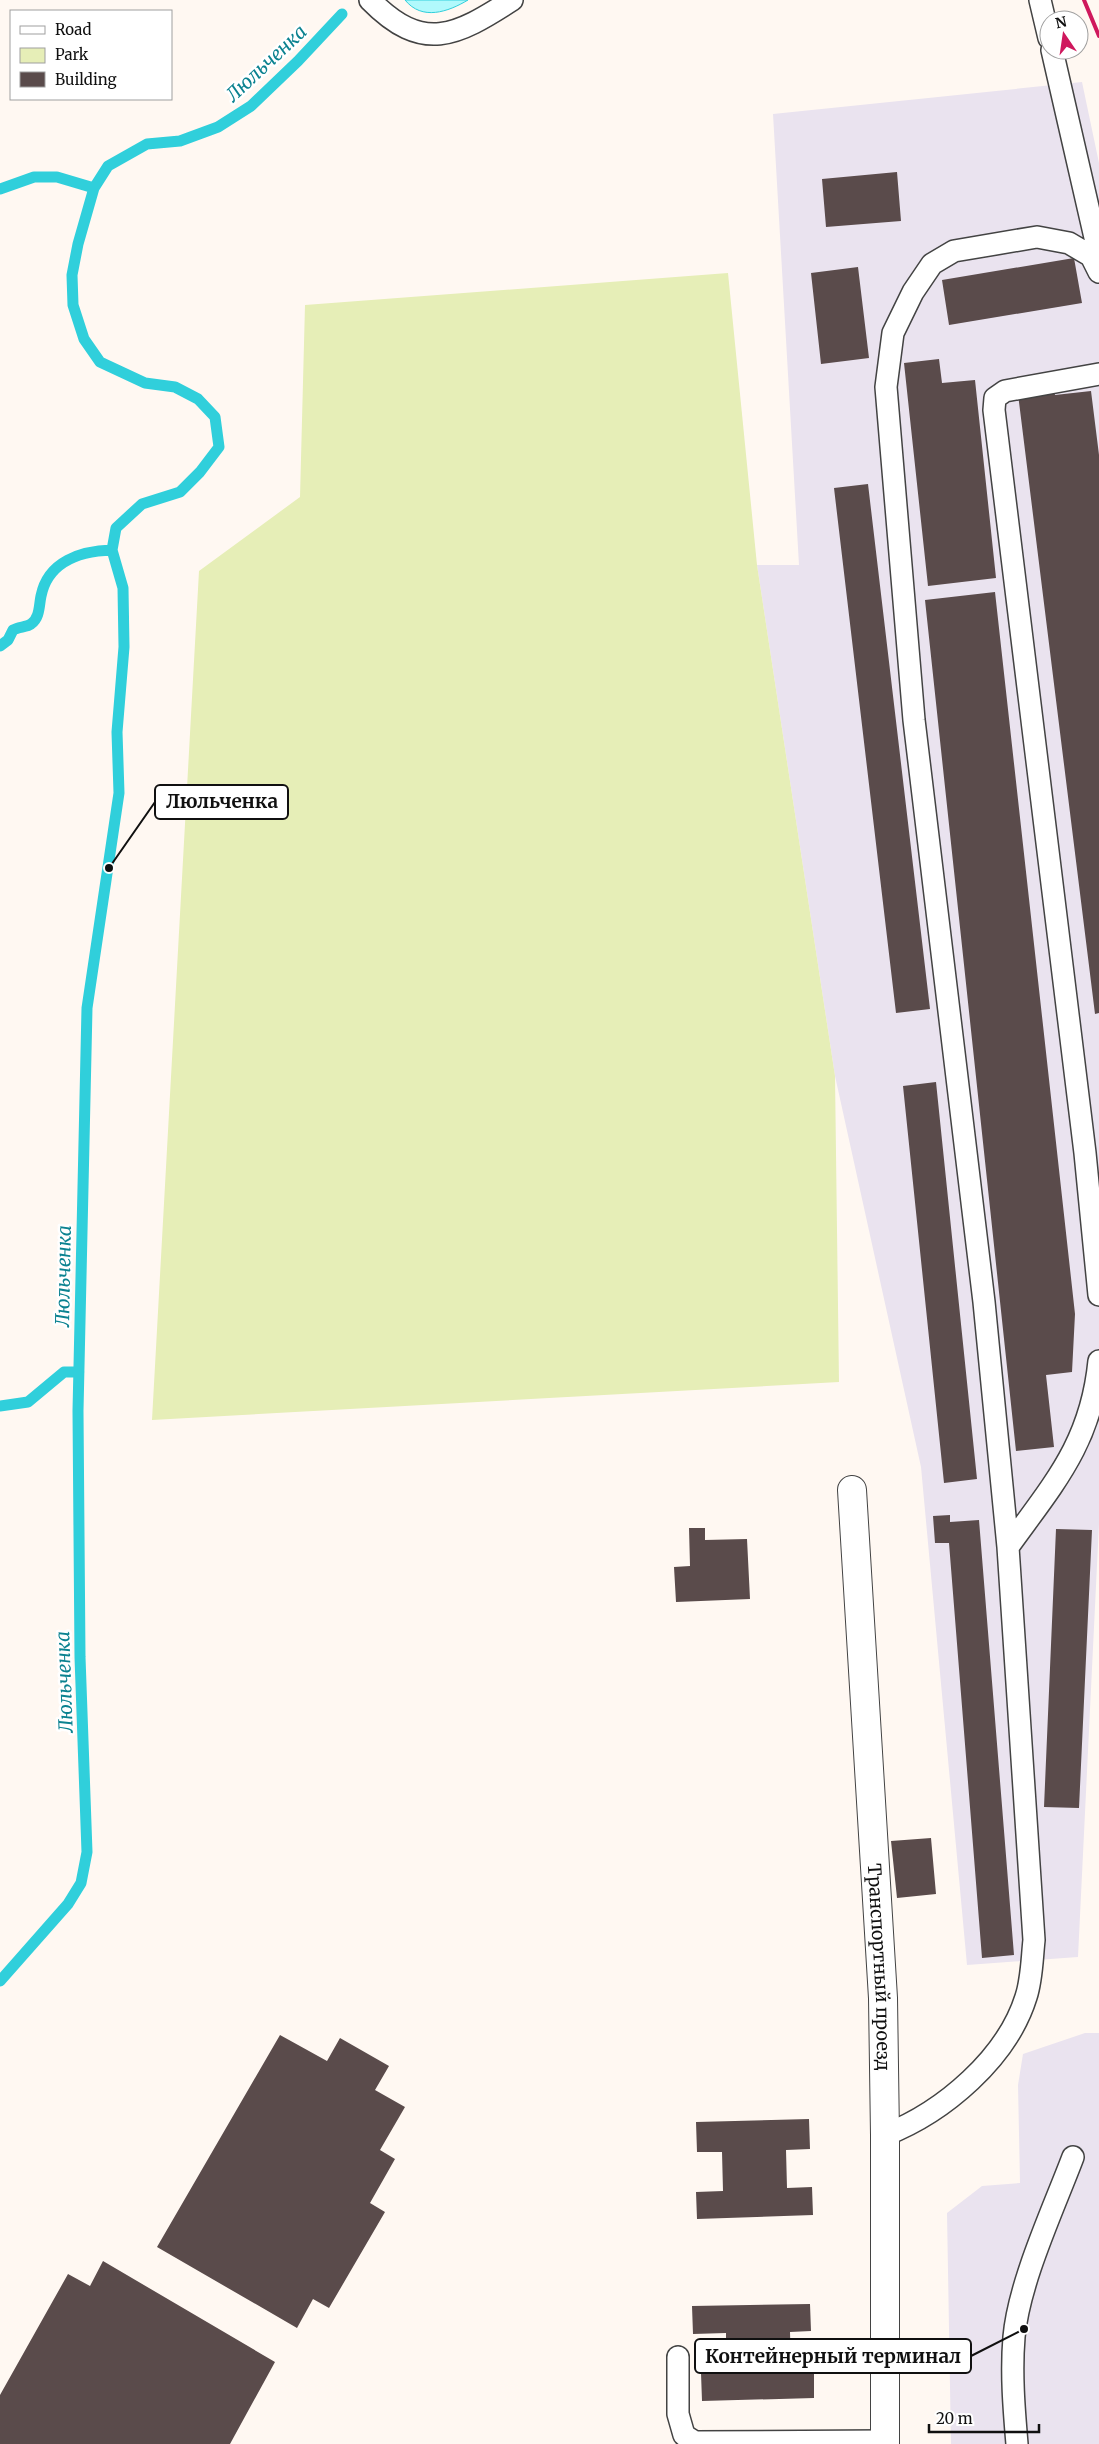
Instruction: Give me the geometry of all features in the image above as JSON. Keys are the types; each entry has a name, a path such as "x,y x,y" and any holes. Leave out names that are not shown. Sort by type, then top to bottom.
{"street":[{"name":"Транспортный проезд","path":"852,1490 883,1998 886,2135 885,2443"}],"lane":[{"path":"370,0 383,13 414,32 430,36 453,31 481,20 512,0"},
{"path":"1054,60 1099,255"},
{"path":"886,2135 908,2126 963,2088 1012,2032 1027,1996 1034,1940 1008,1547 984,1302 914,720 886,387 893,333 913,292 932,264 954,251 1037,237 1069,243 1091,256 1099,272"},
{"path":"1099,374 1005,391 995,398 994,410 1085,1153 1099,1295"},
{"path":"1085,1153 1099,1130"},
{"path":"1008,1547 1068,1463 1080,1439 1097,1385 1099,1361"},
{"path":"1016,2444 1013,2379 1014,2336 1023,2295 1074,2157"},
{"path":"678,2357 678,2414 684,2435 695,2442 885,2443"}],"shaded area":[{"path":"1082,82 1099,163 1099,1524 1078,1957 967,1965 921,1467 835,1076 757,565 799,565 773,114"},
{"path":"1085,2033 1099,2033 1099,2444 951,2444 947,2213 982,2186 1020,2183 1018,2085 1023,2054"}],"green space":[{"path":"728,273 757,565 835,1076 839,1382 152,1420 199,571 300,497 305,305"}],"water":[{"path":"405,0 468,0 444,11 427,12 419,11"}],"building":[{"path":"897,172 901,221 826,227 822,179"},
{"path":"1074,258 1082,303 949,325 942,280"},
{"path":"858,267 869,358 821,364 811,273"},
{"path":"939,359 942,383 975,380 996,578 928,586 904,363"},
{"path":"1054,389 1055,395 1091,391 1099,455 1099,1013 1095,1014 1018,394"},
{"path":"868,484 930,1009 896,1013 834,488"},
{"path":"995,592 1075,1314 1072,1372 1046,1375 1054,1447 1016,1451 925,600"},
{"path":"936,1082 977,1479 944,1483 903,1086"},
{"path":"950,1515 950,1522 979,1520 1014,1955 982,1958 949,1543 935,1543 933,1516"},
{"path":"689,1528 705,1528 705,1540 747,1539 750,1599 676,1602 674,1567 690,1566"},
{"path":"1056,1529 1092,1530 1079,1808 1044,1807"},
{"path":"931,1838 936,1894 897,1898 891,1841"},
{"path":"280,2035 327,2061 340,2038 389,2066 375,2090 405,2107 380,2150 395,2159 370,2203 385,2212 329,2308 313,2299 297,2328 157,2247"},
{"path":"809,2119 810,2149 786,2150 787,2188 812,2187 813,2215 697,2219 696,2192 723,2191 722,2152 697,2152 696,2122"},
{"path":"103,2261 275,2362 230,2444 0,2444 0,2395 68,2274 90,2286"},
{"path":"810,2304 811,2331 790,2332 791,2370 814,2370 814,2398 702,2401 701,2373 726,2372 726,2333 693,2334 692,2306"}],"waterway":[{"name":"Люльченка","path":"0,1981 68,1904 81,1883 87,1852 80,1657 78,1411 87,1008 119,793 117,732 124,647 123,588 112,550 116,528 142,504 180,492 200,472 219,447 215,417 198,399 175,387 145,383 100,362 84,339 73,305 72,275 78,244 94,188 108,166 147,144 180,141 218,127 251,106 298,61 342,14"},
{"path":"0,189 34,177 57,177 94,188"},
{"path":"0,646 8,640 13,630 29,625 34,621 38,615 45,584 58,566 78,556 112,550"},
{"path":"0,1406 28,1402 64,1372 79,1372"}],"railway":[{"path":"1084,0 1099,36"}],"place":[{"name":"Люльченка","path":"109,868"},
{"name":"Контейнерный терминал","path":"1024,2329"}]}
